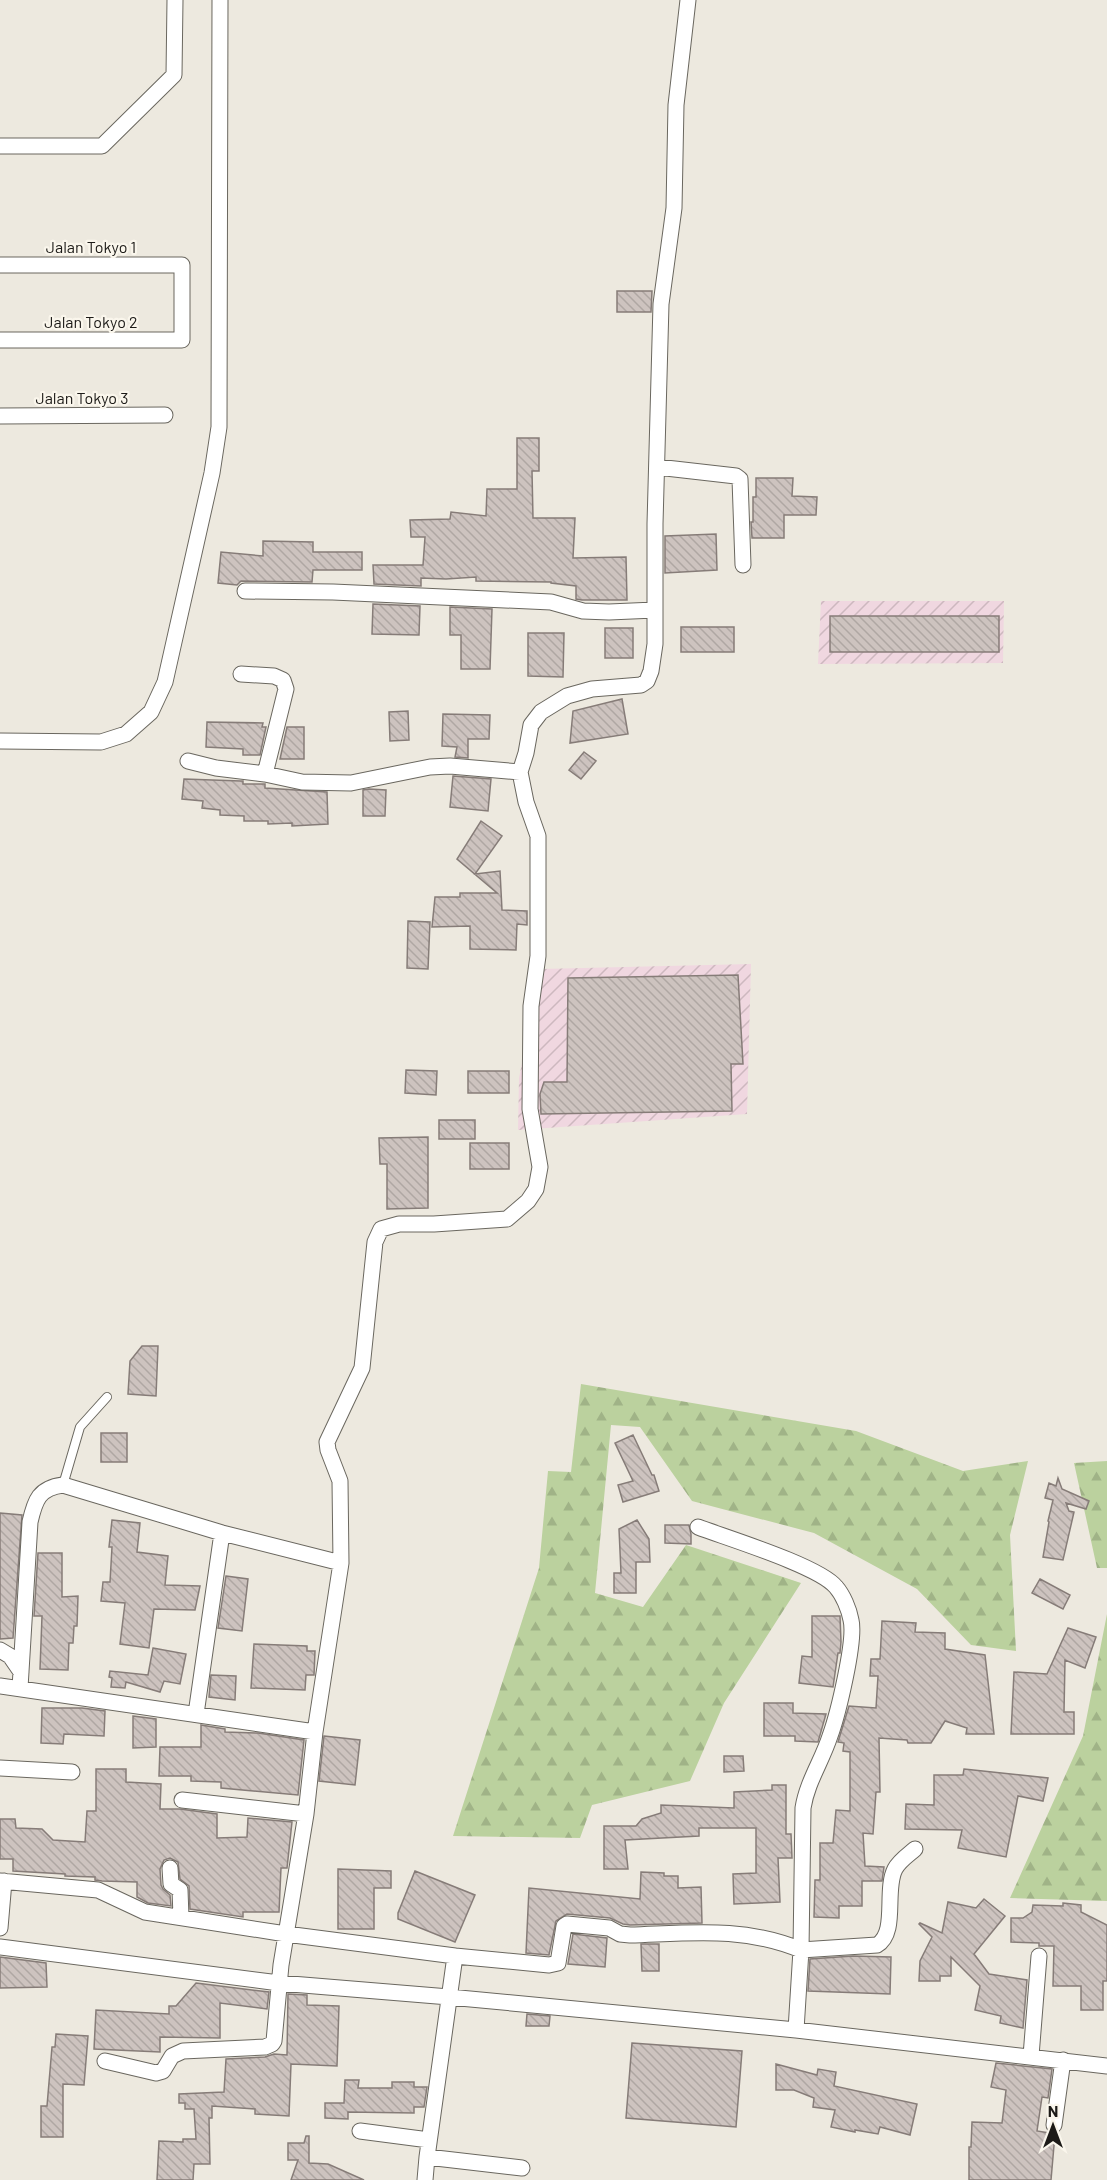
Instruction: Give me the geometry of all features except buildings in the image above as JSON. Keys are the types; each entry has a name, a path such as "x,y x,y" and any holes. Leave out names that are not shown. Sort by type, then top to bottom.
{"street":[{"path":"0,146 102,146 174,75 175,0"},
{"path":"0,741 100,742 126,734 152,712 165,682 212,473 219,427 220,0"},
{"path":"105,2061 156,2073 163,2071 172,2056 183,2051 269,2046 274,2041 281,1965 306,1814 315,1732 341,1563 340,1481 327,1442 362,1368 375,1242 381,1229 399,1224 507,1219 528,1200 536,1189 540,1167 530,1109 531,1006 538,956 538,836 525,802 520,772 531,725 541,712 567,696 592,689 641,685 651,671 656,644 661,304 674,208 676,105 688,0"},
{"name":"Jalan Tokyo 1","path":"0,265 182,265 182,340"},
{"name":"Jalan Tokyo 2","path":"0,340 182,340"},
{"name":"Jalan Tokyo 3","path":"0,416 165,416"},
{"path":"657,467 736,476 740,479 743,564"},
{"path":"245,591 333,592 551,602 583,611 656,610"},
{"path":"241,674 274,676 283,680 286,689 265,774"},
{"path":"188,760 216,768 265,774 302,782 351,783 430,767 450,766 520,772"},
{"path":"20,1688 30,1522 33,1506 42,1492 51,1486 63,1485 222,1533 341,1563"},
{"path":"698,1527 812,1570 835,1586 846,1604 852,1621 850,1655 831,1734 805,1794 803,1808 801,1950 796,2031"},
{"path":"196,1714 222,1533"},
{"path":"0,1650 10,1656 21,1672"},
{"path":"0,1686 315,1732"},
{"path":"0,1768 72,1772"},
{"path":"182,1800 306,1814"},
{"path":"0,1926 2,1884 98,1890 137,1909 285,1937 554,1965 561,1957 564,1926 567,1924 609,1928 620,1934 630,1935 727,1932 745,1934 782,1942 801,1950 877,1945 884,1941 887,1934 891,1883 895,1870 915,1849"},
{"path":"170,1868 171,1884 180,1890 181,1917"},
{"path":"0,1947 279,1983 796,2031 1107,2066"},
{"path":"425,2180 455,1956"},
{"path":"1031,2056 1039,1956"},
{"path":"1054,2125 1063,2060"},
{"path":"360,2131 429,2140"},
{"path":"427,2157 522,2168"}],"lane":[{"path":"63,1485 80,1427 107,1396"}],"shaded area":[{"path":"821,601 1004,601 1003,663 818,664"},
{"path":"751,964 747,1114 518,1130 519,1078 541,969"}],"green space":[{"path":"581,1384 856,1431 963,1471 1028,1461 1010,1535 1016,1651 971,1645 917,1589 814,1533 692,1501 640,1427 611,1425 595,1593 643,1607 686,1545 801,1583 724,1703 690,1781 592,1805 580,1838 453,1836 539,1568 548,1471 571,1472"},
{"path":"1107,1461 1107,1568 1097,1568 1074,1463"},
{"path":"1107,1614 1107,1901 1010,1898 1083,1736"}]}
